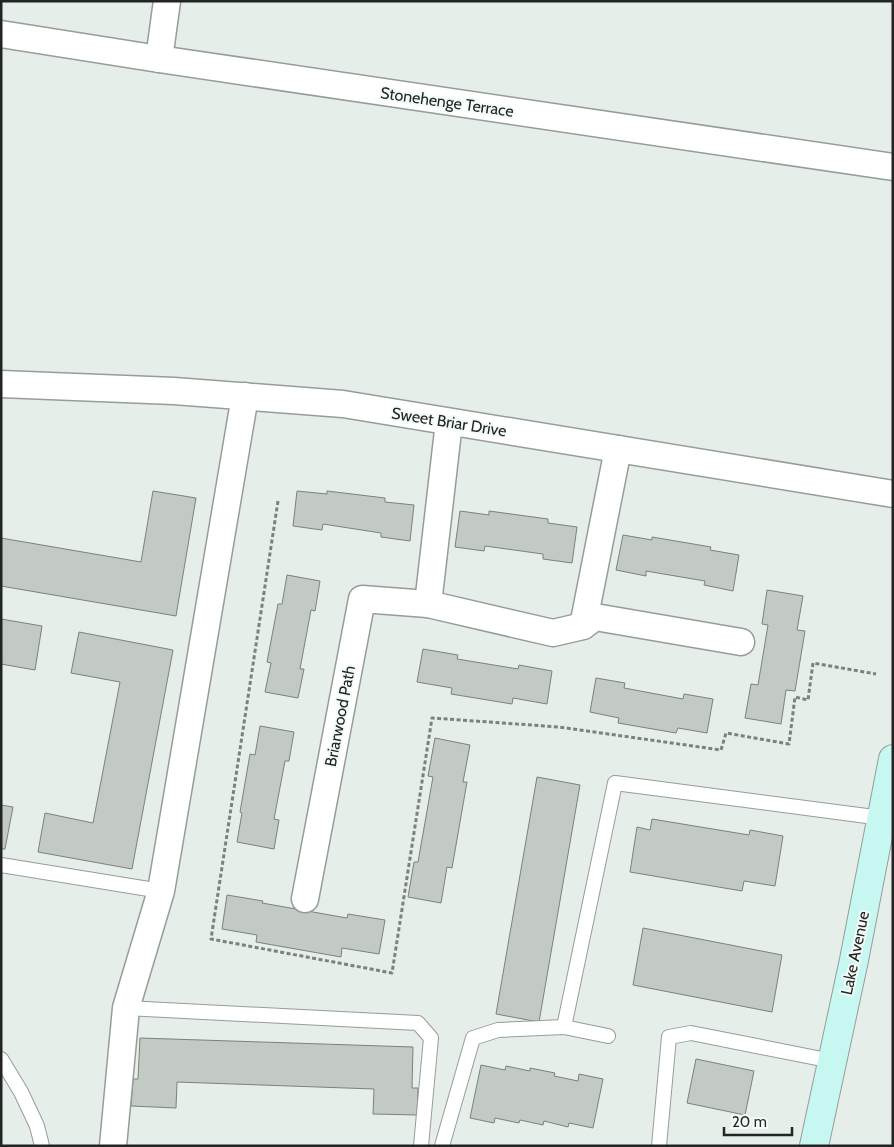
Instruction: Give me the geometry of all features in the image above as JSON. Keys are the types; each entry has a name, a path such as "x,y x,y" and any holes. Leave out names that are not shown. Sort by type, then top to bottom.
{"main road":[{"name":"Lake Avenue","path":"814,1146 854,960 893,760"}],"street":[{"path":"159,59 166,1"},
{"name":"Stonehenge Terrace","path":"1,34 893,167"},
{"name":"Sweet Briar Drive","path":"1,384 174,391 343,404 893,494"},
{"path":"113,1146 126,1008 161,891 245,396"},
{"path":"428,604 449,422"},
{"path":"583,626 618,449"},
{"name":"Briarwood Path","path":"305,899 362,599 428,604 553,633 583,626 594,617 741,642"}],"lane":[{"path":"564,1027 615,783 882,818"},
{"path":"1,865 161,891"},
{"path":"126,1008 418,1023 430,1038 421,1146"},
{"path":"442,1146 473,1038 498,1030 564,1027 608,1036"},
{"path":"659,1146 670,1037 691,1034 832,1061"},
{"path":"1,1058 38,1126 42,1146"}],"path":[{"path":"278,501 211,939 392,973 432,718 558,726 721,750 726,733 789,744 795,697 808,700 813,662 876,674"}],"building":[{"path":"153,491 196,498 176,616 1,586 1,538 141,562"},
{"path":"297,491 327,494 327,491 385,498 385,502 414,505 410,541 381,537 381,533 323,524 322,530 293,526"},
{"path":"460,511 489,515 489,511 548,519 548,523 577,527 572,563 543,559 543,554 485,546 484,551 455,547"},
{"path":"623,535 652,540 652,537 711,547 710,550 739,555 733,591 704,585 705,581 646,571 646,576 616,570"},
{"path":"287,575 320,581 315,611 311,610 300,669 304,669 298,698 265,692 271,663 267,662 278,604 282,604"},
{"path":"767,590 803,596 797,630 805,631 795,691 786,690 781,724 745,718 751,684 758,685 768,625 762,624"},
{"path":"1,619 42,626 35,670 1,664"},
{"path":"79,632 173,650 132,869 38,852 45,813 93,823 120,682 71,673"},
{"path":"423,649 458,655 457,659 518,669 519,665 552,671 547,704 513,698 512,704 451,694 452,688 417,682"},
{"path":"596,678 625,683 624,688 683,699 684,694 713,699 707,733 678,728 676,733 618,723 619,718 590,712"},
{"path":"260,726 294,732 289,761 285,761 274,819 279,820 274,849 237,842 250,754 255,755"},
{"path":"435,738 470,745 463,782 467,782 452,868 447,867 441,903 408,897 414,862 418,862 433,777 428,776"},
{"path":"537,777 580,785 539,1022 496,1014"},
{"path":"1,805 13,807 5,849 1,849"},
{"path":"652,819 749,835 750,830 783,836 775,886 744,881 742,891 630,872 637,827 650,830"},
{"path":"227,895 347,918 348,914 385,920 379,954 342,948 341,957 256,942 257,935 222,929"},
{"path":"643,928 782,955 772,1012 633,985"},
{"path":"140,1038 413,1047 412,1088 418,1088 417,1115 373,1114 374,1089 177,1082 176,1108 131,1106 133,1079 138,1079"},
{"path":"696,1059 754,1071 745,1115 687,1103"},
{"path":"481,1065 505,1070 506,1066 530,1071 530,1068 555,1073 554,1076 578,1081 579,1074 603,1079 593,1128 569,1123 568,1127 544,1121 543,1125 520,1120 519,1123 495,1118 494,1123 470,1118"}]}
